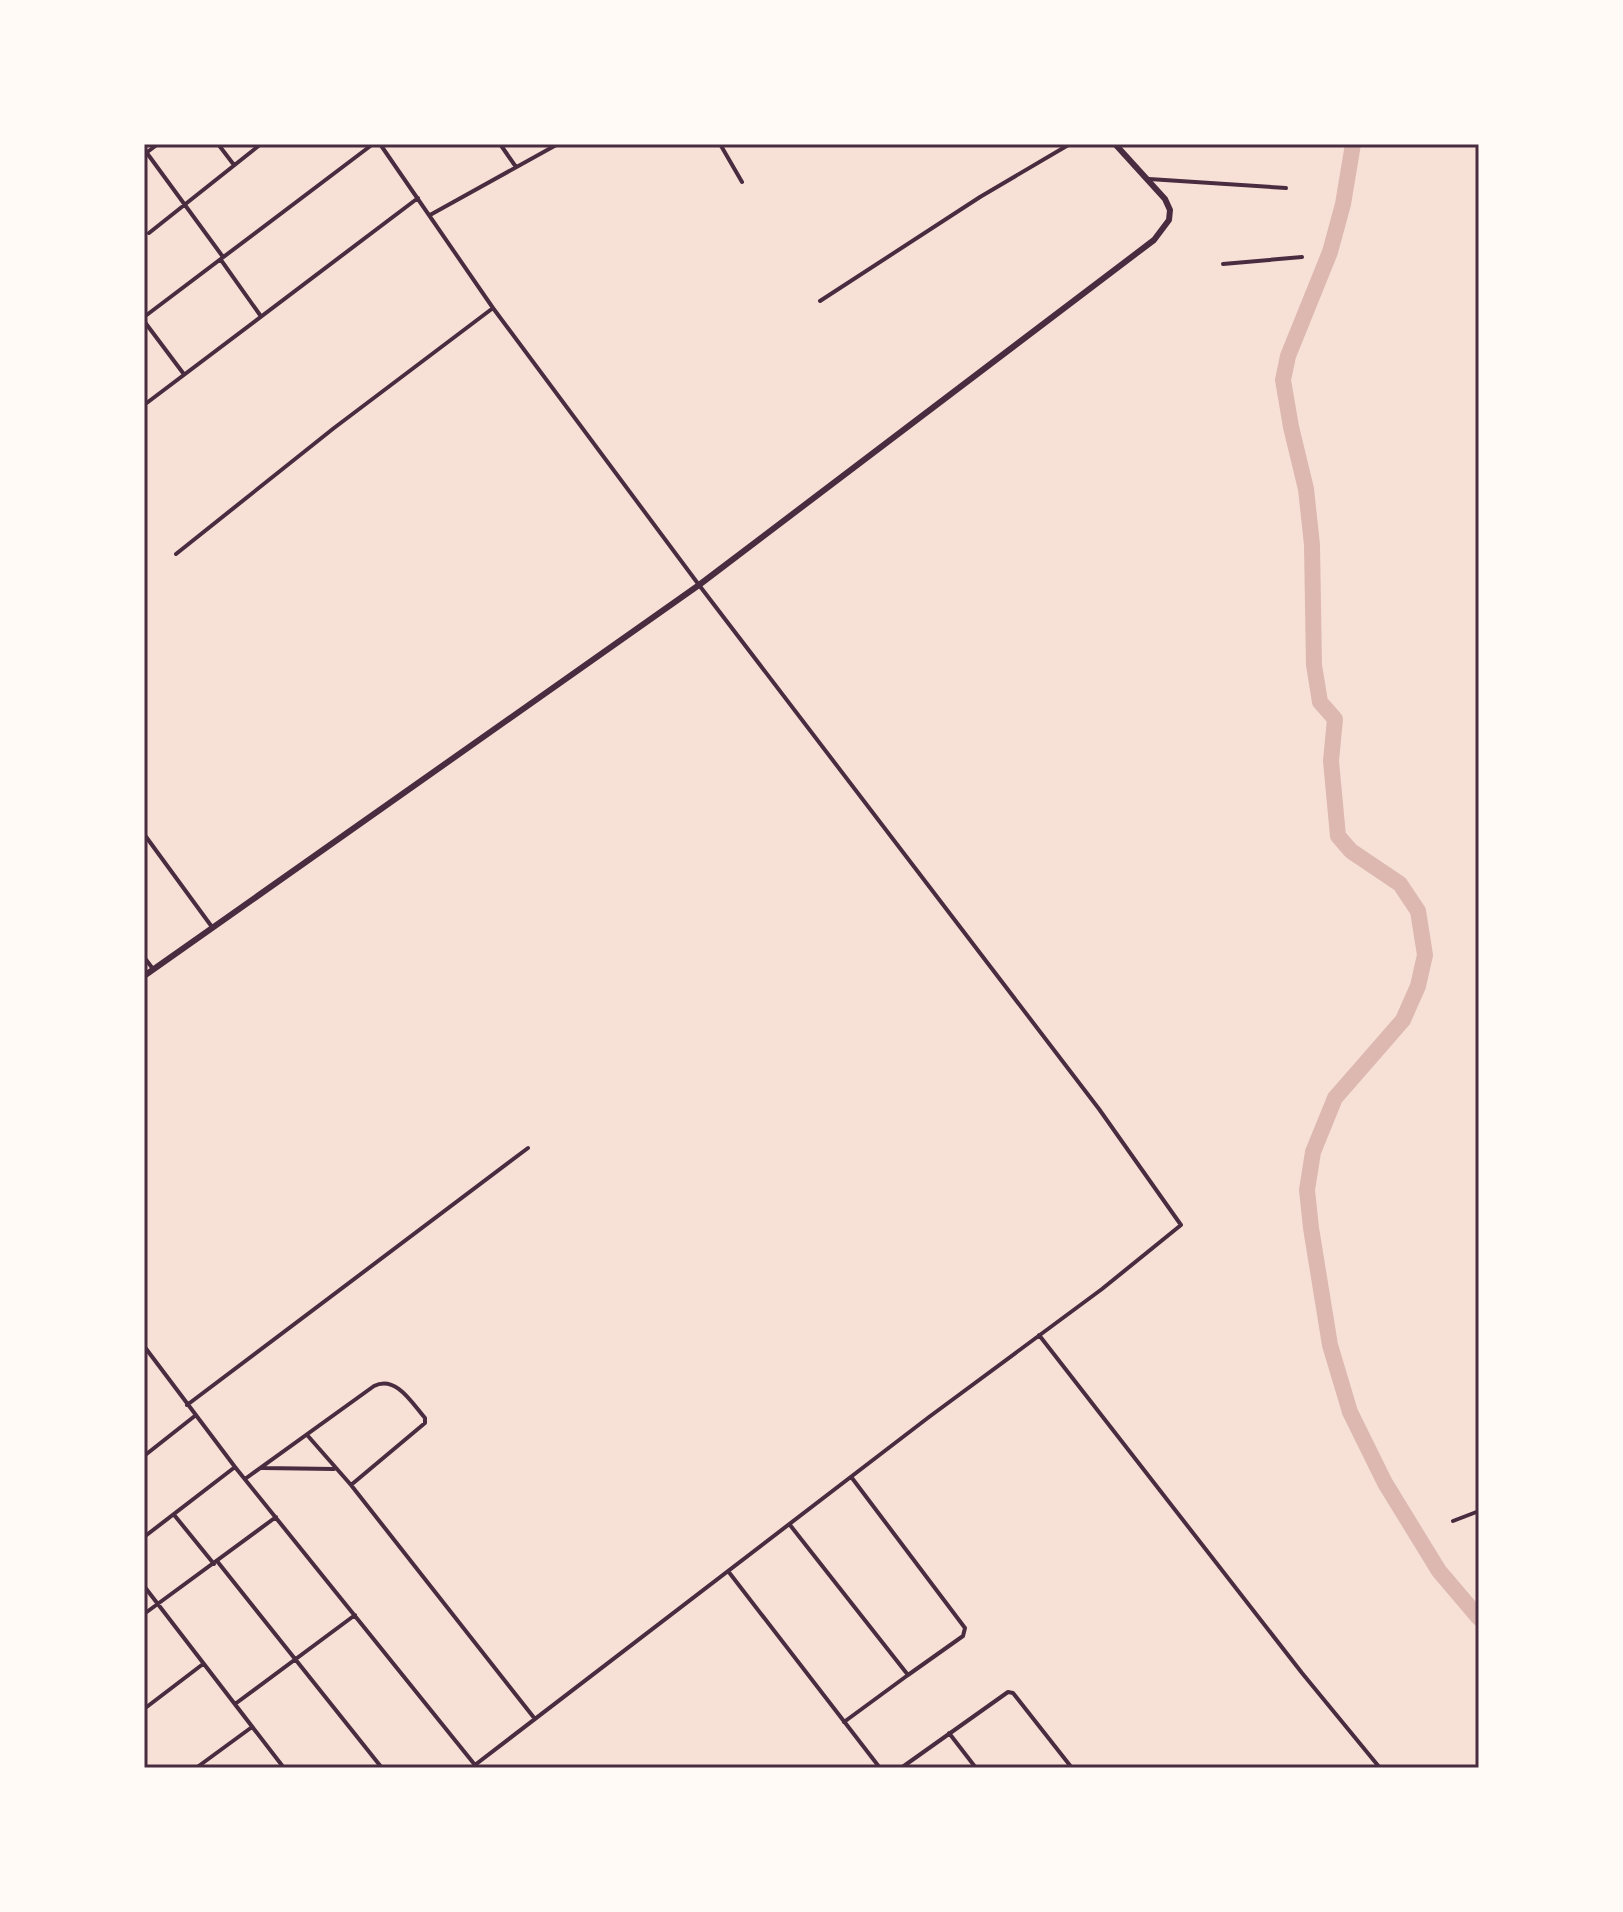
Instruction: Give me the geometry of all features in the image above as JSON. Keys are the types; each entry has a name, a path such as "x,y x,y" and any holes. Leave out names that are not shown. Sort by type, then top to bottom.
{"street":[{"path":"158,144 145,151 260,315"},
{"path":"218,144 234,165"},
{"path":"149,233 261,144"},
{"path":"184,373 144,319 373,144"},
{"path":"144,1346 235,1467 473,1766 1181,1225 1099,1109 699,585 493,308 380,144"},
{"path":"500,144 516,167"},
{"path":"430,215 558,144"},
{"path":"720,144 742,182"},
{"path":"820,301 980,197 1070,144"},
{"path":"144,976 699,585 1154,240 1165,228 1170,210 1165,199 1115,144"},
{"path":"1147,179 1286,188"},
{"path":"144,405 418,198"},
{"path":"1223,264 1302,257"},
{"path":"176,554 334,428 493,308"},
{"path":"144,834 212,927"},
{"path":"144,957 153,969"},
{"path":"187,1405 528,1148"},
{"path":"1039,1335 1302,1673 1380,1768"},
{"path":"245,1479 382,1382 394,1385 425,1418 422,1426 351,1485"},
{"path":"144,1456 196,1415"},
{"path":"308,1436 351,1485 535,1719"},
{"path":"144,1537 235,1467"},
{"path":"260,1468 336,1469"},
{"path":"844,1722 963,1636 965,1628 852,1478"},
{"path":"1453,1521 1479,1511"},
{"path":"175,1515 382,1768"},
{"path":"144,1614 276,1517"},
{"path":"790,1525 908,1675"},
{"path":"728,1571 880,1768"},
{"path":"144,1586 284,1768"},
{"path":"235,1704 355,1615"},
{"path":"144,1709 203,1664"},
{"path":"901,1768 1010,1692 1072,1768"},
{"path":"196,1768 252,1727"},
{"path":"949,1733 976,1768"}],"waterway":[{"path":"1353,144 1343,204 1330,252 1288,356 1283,380 1306,489 1312,545 1314,665 1320,702 1335,719 1331,761 1338,836 1351,851 1400,884 1418,911 1425,955 1418,986 1403,1020 1335,1098 1313,1152 1307,1190 1330,1345 1350,1412 1385,1483 1439,1571 1479,1618"}]}
